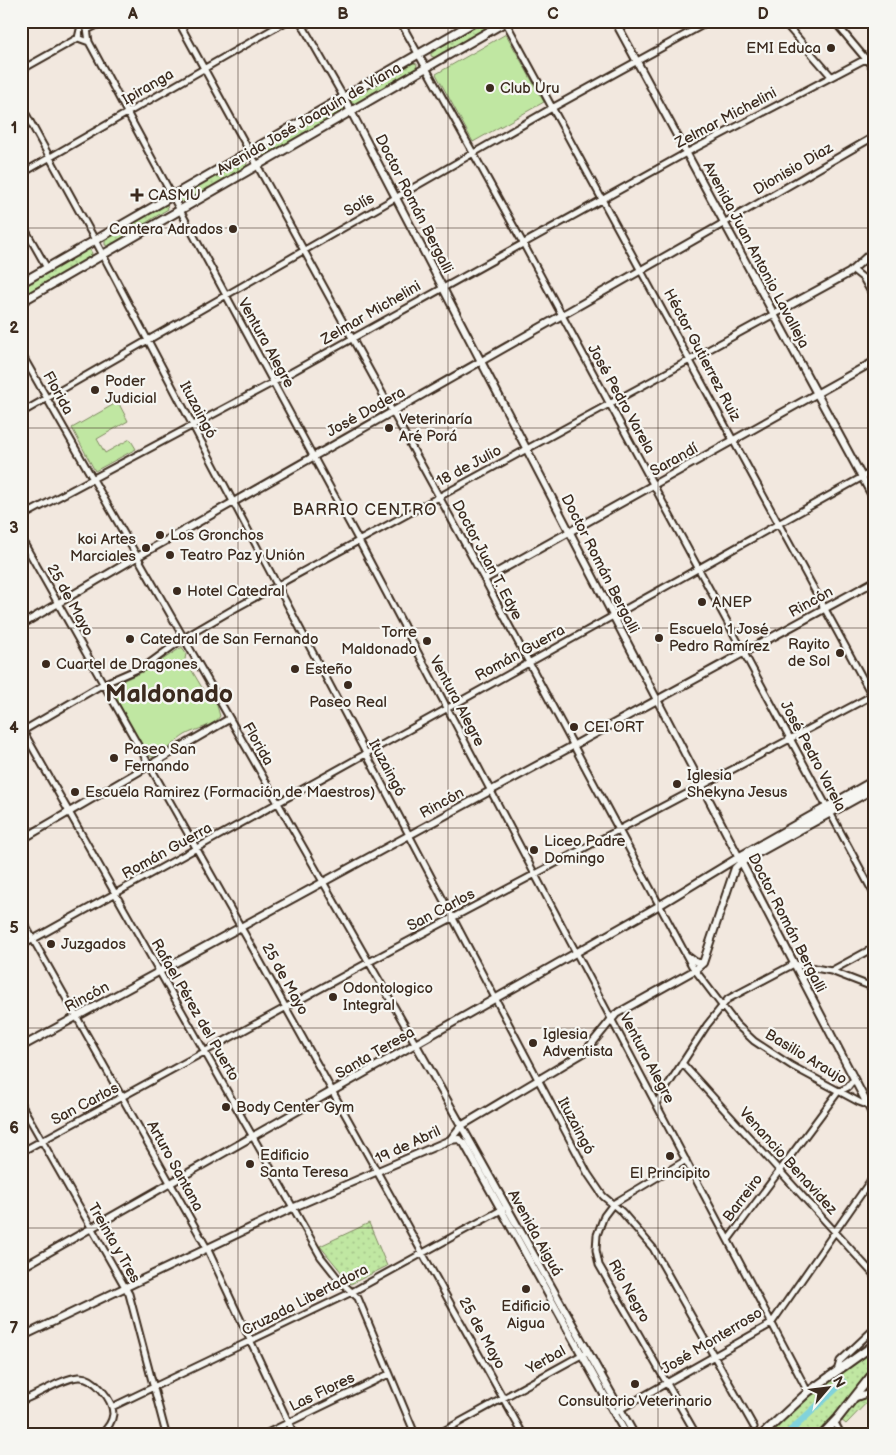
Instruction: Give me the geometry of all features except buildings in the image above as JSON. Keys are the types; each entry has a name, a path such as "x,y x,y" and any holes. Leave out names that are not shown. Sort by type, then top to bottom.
{"main road":[{"name":"Avenida José Joaquín de Viana","path":"21,283 476,21"},
{"name":"Avenida José Joaquín de Viana","path":"21,302 179,209 506,22"},
{"path":"740,859 875,780"},
{"path":"828,809 875,788"},
{"path":"763,1434 808,1392 875,1344"},
{"path":"823,1434 855,1398 875,1371"}],"street":[{"path":"83,22 87,30 106,21"},
{"name":"Doctor Juan T. Edye","path":"178,21 484,579 695,970"},
{"name":"Ipiranga","path":"21,174 287,21"},
{"name":"Doctor Román Bergalli","path":"300,21 352,111 875,1120"},
{"name":"José Pedro Varela","path":"400,21 523,243 875,896"},
{"name":"Avenida Juan Antonio Lavalleja","path":"615,21 875,502"},
{"name":"Solís","path":"21,413 552,108 710,21"},
{"path":"784,21 831,76"},
{"path":"834,21 875,70"},
{"path":"21,70 78,38 83,22"},
{"name":"Héctor Gutierrez Ruiz","path":"506,22 874,697"},
{"name":"Ventura Alegre","path":"87,30 89,42 314,456 808,1392"},
{"path":"78,38 89,42"},
{"name":"Zelmar Michelini","path":"21,517 192,424 274,382 686,153 875,54"},
{"name":"Ituzaingó","path":"21,106 95,240 232,503 588,1174 603,1196 640,1231 653,1248 754,1426"},
{"name":"Dionisio Diaz","path":"724,222 875,136"},
{"path":"21,222 48,268"},
{"name":"José Dodera","path":"21,625 136,557 724,222"},
{"name":"18 de Julio","path":"22,731 103,684 147,665 184,638 277,586 853,270 875,249"},
{"path":"853,270 863,278 875,299"},
{"name":"Florida","path":"21,353 415,1044"},
{"name":"Sarandí","path":"484,579 875,361"},
{"name":"Román Guerra","path":"21,946 875,470"},
{"name":"25 de Mayo","path":"21,538 287,1008 523,1434"},
{"name":"Rincón","path":"21,1047 875,581"},
{"name":"San Carlos","path":"21,1152 369,962 874,697"},
{"path":"21,840 230,719"},
{"name":"Rafael Pérez del Puerto","path":"22,731 253,1136 292,1208 327,1266 358,1298 415,1434"},
{"name":"Santa Teresa","path":"21,1268 91,1230 740,859"},
{"name":"19 de Abril","path":"21,1337 208,1250 292,1208 379,1173 450,1140 461,1126 586,1052 612,1019 695,970 703,963 735,868 740,859"},
{"path":"722,868 733,875"},
{"name":"Arturo Santana","path":"21,918 208,1250 294,1434"},
{"path":"831,971 875,947"},
{"path":"686,954 696,962 703,963"},
{"path":"656,1102 721,1004 728,998 794,964 831,971 875,988"},
{"name":"Basilio Araujo","path":"695,970 744,1033 765,1050 838,1092 867,1105"},
{"name":"Avenida Aiguá","path":"415,1044 461,1126 503,1210 617,1411 634,1434"},
{"name":"Venancio Benavidez","path":"682,1063 875,1276"},
{"name":"Barreiro","path":"728,1240 838,1092 848,1087 854,1079"},
{"path":"867,1105 875,1101"},
{"name":"Treinta y Tres","path":"21,1104 129,1294 166,1434"},
{"name":"Avenida Aiguá","path":"450,1140 461,1140 479,1165"},
{"name":"Río Negro","path":"686,1160 613,1204 604,1216 597,1235 597,1258 696,1434"},
{"name":"José Monterroso","path":"617,1411 771,1324 875,1174"},
{"name":"Cruzada Libertadora","path":"112,1407 352,1292 503,1210"},
{"path":"837,1371 840,1361 875,1328"},
{"name":"Yerbal","path":"438,1434 584,1353"},
{"name":"Las Flores","path":"265,1434 389,1374"},
{"path":"21,1401 80,1376 89,1378 97,1384 112,1407 110,1423 101,1434"},
{"path":"855,1398 874,1392"},
{"name":"Avenida Aiguá","path":"617,1411 626,1434"},
{"path":"835,1422 841,1434"}],"green space":[{"path":"482,21 496,22 436,58 431,56 431,50"},
{"name":"Club Uru","path":"506,34 544,102 473,142 436,74"},
{"path":"411,62 417,64 416,70 353,106 347,99"},
{"path":"341,102 347,110 266,156 261,154 262,148"},
{"path":"242,160 247,162 246,168 186,203 179,199 181,195"},
{"path":"167,204 168,209 109,246 105,245 105,238"},
{"path":"89,249 92,253 91,257 21,298 21,287"},
{"path":"118,402 128,421 97,439 105,453 130,439 136,449 95,471 72,428"},
{"path":"182,647 186,654 185,659 210,701 216,702 220,716 214,722 185,735 165,751 152,757 145,753 114,694 117,683 147,670"},
{"path":"369,1223 387,1266 351,1284 320,1246"},
{"path":"875,1348 875,1365 835,1417 819,1434 770,1434 813,1394"},
{"path":"875,1377 875,1394 846,1424 841,1420"}],"waterway":[{"path":"787,1434 843,1382"}],"place":[{"name":"EMI Educa","path":"831,48"},
{"name":"Club Uru","path":"490,88"},
{"name":"CASMU","path":"137,195"},
{"name":"Cantera Adrados","path":"233,229"},
{"name":"Poder Judicial","path":"95,390"},
{"name":"Veterinaría Aré Porá","path":"389,428"},
{"name":"Los Gronchos","path":"160,535"},
{"name":"koi Artes Marciales","path":"146,548"},
{"name":"Teatro Paz y Unión","path":"170,555"},
{"name":"Hotel Catedral","path":"177,591"},
{"name":"ANEP","path":"702,602"},
{"name":"Escuela 1 José Pedro Ramírez","path":"659,638"},
{"name":"Catedral de San Fernando","path":"130,639"},
{"name":"Torre Maldonado","path":"427,641"},
{"name":"Rayito de Sol","path":"840,653"},
{"name":"Cuartel de Dragones","path":"46,664"},
{"name":"Esteño","path":"295,669"},
{"name":"Paseo Real","path":"348,685"},
{"name":"CEI ORT","path":"574,727"},
{"name":"Paseo San Fernando","path":"114,758"},
{"name":"Iglesia Shekyna Jesus","path":"677,784"},
{"name":"Escuela Ramirez (Formación de Maestros)","path":"75,792"},
{"name":"Liceo Padre Domingo","path":"534,850"},
{"name":"Juzgados","path":"51,944"},
{"name":"Odontologico Integral","path":"333,997"},
{"name":"Iglesia Adventista","path":"533,1043"},
{"name":"Body Center Gym","path":"226,1107"},
{"name":"El Principito","path":"670,1156"},
{"name":"Edificio Santa Teresa","path":"250,1164"},
{"name":"Edificio Aigua","path":"526,1289"},
{"name":"Consultorio Veterinario","path":"635,1384"}],"district":[{"name":"BARRIO CENTRO","path":"365,510"},
{"name":"Maldonado","path":"169,694"}]}
